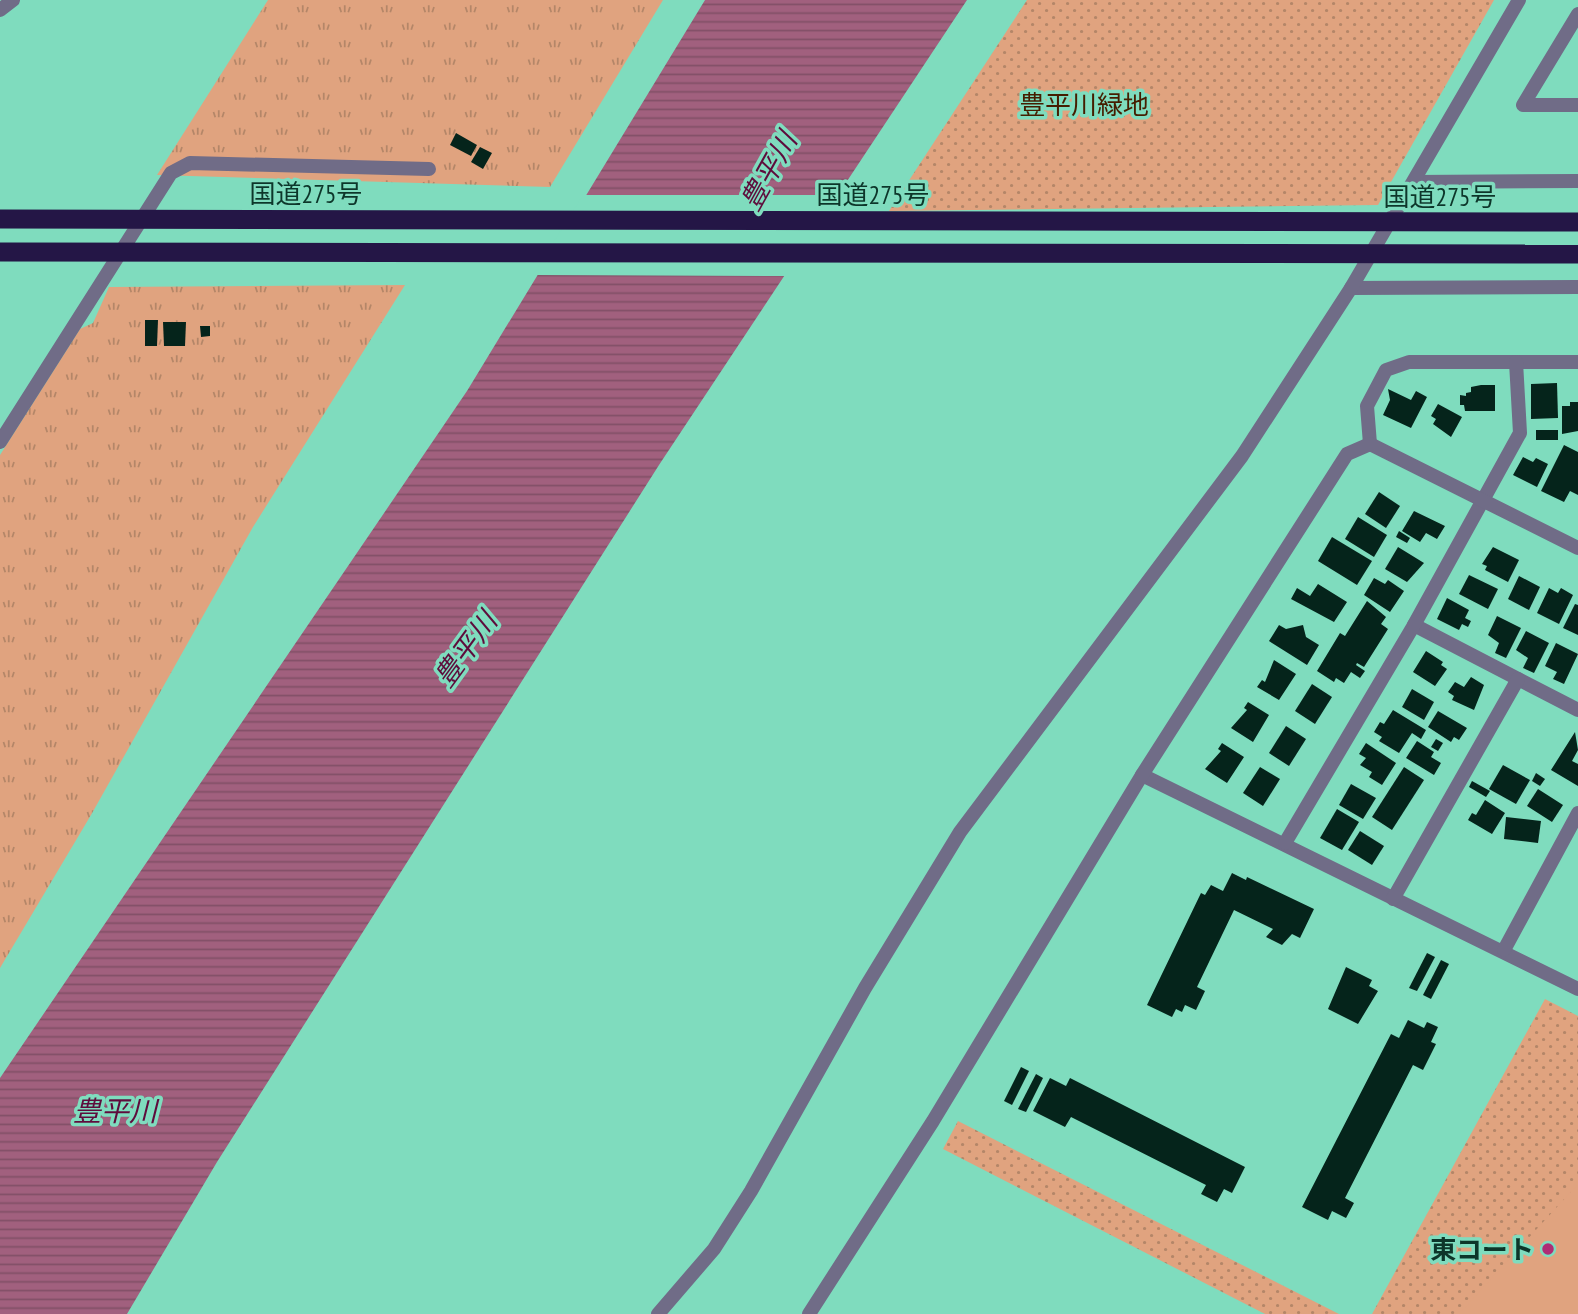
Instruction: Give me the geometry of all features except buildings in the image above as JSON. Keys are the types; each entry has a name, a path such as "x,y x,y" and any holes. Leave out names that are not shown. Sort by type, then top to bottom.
{"highway":[{"name":"国道275号","path":"0,219 1578,222"},
{"path":"0,252 1578,254"}],"street":[{"path":"0,10 12,0"},
{"path":"658,1314 713,1249 751,1191 865,988 960,831 1242,456 1351,288 1519,0"},
{"path":"1578,14 1523,105 1578,105"},
{"path":"0,442 171,173 190,163 429,169"},
{"path":"1414,182 1578,181"},
{"path":"1351,288 1578,287"},
{"path":"1370,444 1367,406 1386,370 1409,362 1578,362"},
{"path":"1285,843 1414,625 1520,433 1516,362"},
{"path":"809,1314 933,1121 1142,775 1347,454 1370,444 1485,499 1578,548"},
{"path":"1414,625 1578,710"},
{"path":"1393,899 1518,679"},
{"path":"1142,775 1285,843 1393,899 1504,950 1578,989"},
{"path":"1504,950 1578,813"}],"green space":[{"path":"268,0 663,0 550,187 157,175"},
{"name":"豊平川緑地","path":"1027,0 1494,0 1378,205 889,211"},
{"path":"405,285 253,527 91,815 0,968 0,455 80,329 93,323 109,287"},
{"path":"1545,999 1578,1016 1578,1314 1372,1314"},
{"path":"958,1121 1339,1314 1265,1314 943,1149"},
{"name":"東コート","path":"1578,1184 1578,1314 1459,1314"}],"water":[{"name":"豊平川","path":"705,0 967,0 659,465 217,1162 127,1314 0,1314 0,1078 467,391"}],"pier":[{"path":"583,195 842,195 788,276 533,275"}],"place":[{"name":"東コート","path":"1548,1249"}]}
